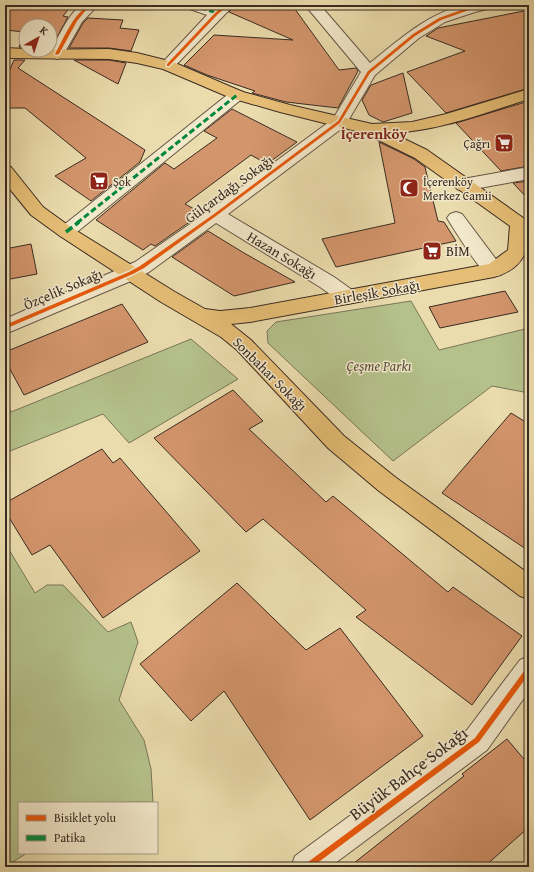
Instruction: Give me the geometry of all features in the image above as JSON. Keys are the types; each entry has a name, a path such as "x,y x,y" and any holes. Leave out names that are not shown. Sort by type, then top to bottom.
{"main road":[{"path":"58,54 109,54 168,65 237,95 286,110 370,129 398,129 450,118 529,94"},
{"path":"421,154 430,135 450,118"},
{"path":"370,129 421,154 524,228"},
{"name":"Sonbahar Sokağı","path":"5,171 37,211 66,232 228,332 244,345 336,442 387,484 529,588"},
{"name":"Birleşik Sokağı","path":"202,316 233,318 494,270 514,258 520,245 524,228"}],"street":[{"path":"58,54 73,24 85,8 91,5"},
{"path":"192,5 222,9"},
{"path":"312,5 369,72"},
{"path":"339,122 369,72 414,35 440,20 471,8 486,5"},
{"path":"168,65 222,9"},
{"path":"66,232 237,95"},
{"name":"Gülçardağı Sokağı","path":"131,273 215,215 339,122"},
{"path":"463,185 529,173"},
{"name":"Hazan Sokağı","path":"215,215 327,282 348,298"},
{"path":"456,218 483,257 494,270"},
{"name":"Özçelik Sokağı","path":"5,327 131,273"},
{"name":"Büyük Bahçe Sokağı","path":"306,867 477,740 529,669"}],"green space":[{"name":"Çeşme Parkı","path":"411,301 439,350 529,328 529,393 492,386 393,461 268,343 267,331 276,322"},
{"path":"191,339 238,379 129,443 103,414 5,453 5,399 11,412"},
{"path":"5,543 35,593 47,585 63,585 108,632 131,622 138,642 119,700 144,740 151,769 153,802 18,802 18,854 25,854 5,867"}],"building":[{"path":"5,5 72,5 63,16 68,17 58,35 58,18 18,18 18,31 5,30"},
{"path":"235,5 292,5 339,70 356,68 358,71 338,108 286,102 252,93 255,91 207,75 184,65 214,35 293,40 229,12"},
{"path":"529,10 529,88 446,113 407,72 465,51 426,36 438,28"},
{"path":"88,18 123,20 120,28 139,30 131,51 109,48 69,48 83,23"},
{"path":"14,60 25,60 18,68 145,150 140,162 91,201 55,176 86,158 25,108 9,108 5,96 5,81"},
{"path":"74,60 109,60 126,63 118,84"},
{"path":"403,73 412,113 383,122 369,115 362,100 371,85"},
{"path":"529,101 529,166 501,171 456,123"},
{"path":"232,109 297,142 267,164 251,155 185,204 196,210 186,218 191,221 155,246 151,244 143,250 96,220 165,163 174,169 217,138 204,131"},
{"path":"379,142 414,159 425,167 438,221 444,222 456,241 336,267 322,239 395,223"},
{"path":"529,181 529,200 513,183"},
{"path":"208,231 295,282 234,296 172,257"},
{"path":"31,244 37,274 5,280 5,249"},
{"path":"505,291 518,312 440,328 429,307"},
{"path":"122,304 148,342 24,395 5,360 5,352"},
{"path":"233,390 263,421 249,429 326,502 333,496 448,592 453,587 522,636 472,705 356,617 366,610 263,519 246,532 154,438"},
{"path":"511,413 529,424 529,551 442,493"},
{"path":"102,449 113,463 120,458 200,551 103,618 50,545 32,555 5,511 5,503"},
{"path":"237,583 306,650 340,628 423,736 310,820 224,691 191,721 140,664"},
{"path":"507,739 529,765 529,827 484,867 349,867 464,776 462,774"}],"marked path":[{"path":"192,5 217,13"},
{"path":"66,232 237,95"}],"cycle path":[{"path":"58,52 75,20 91,5"},
{"path":"168,65 217,13 227,5"},
{"path":"5,327 142,267 215,215 339,122 369,72 414,35 440,19 471,8 486,5"},
{"path":"306,867 477,740 529,669"}],"place":[{"name":"Çağrı","path":"504,143"},
{"name":"Şok","path":"99,181"},
{"name":"İçerenköy Merkez Camii","path":"409,188"},
{"name":"BİM","path":"432,251"}],"district":[{"name":"İçerenköy","path":"374,133"}]}
